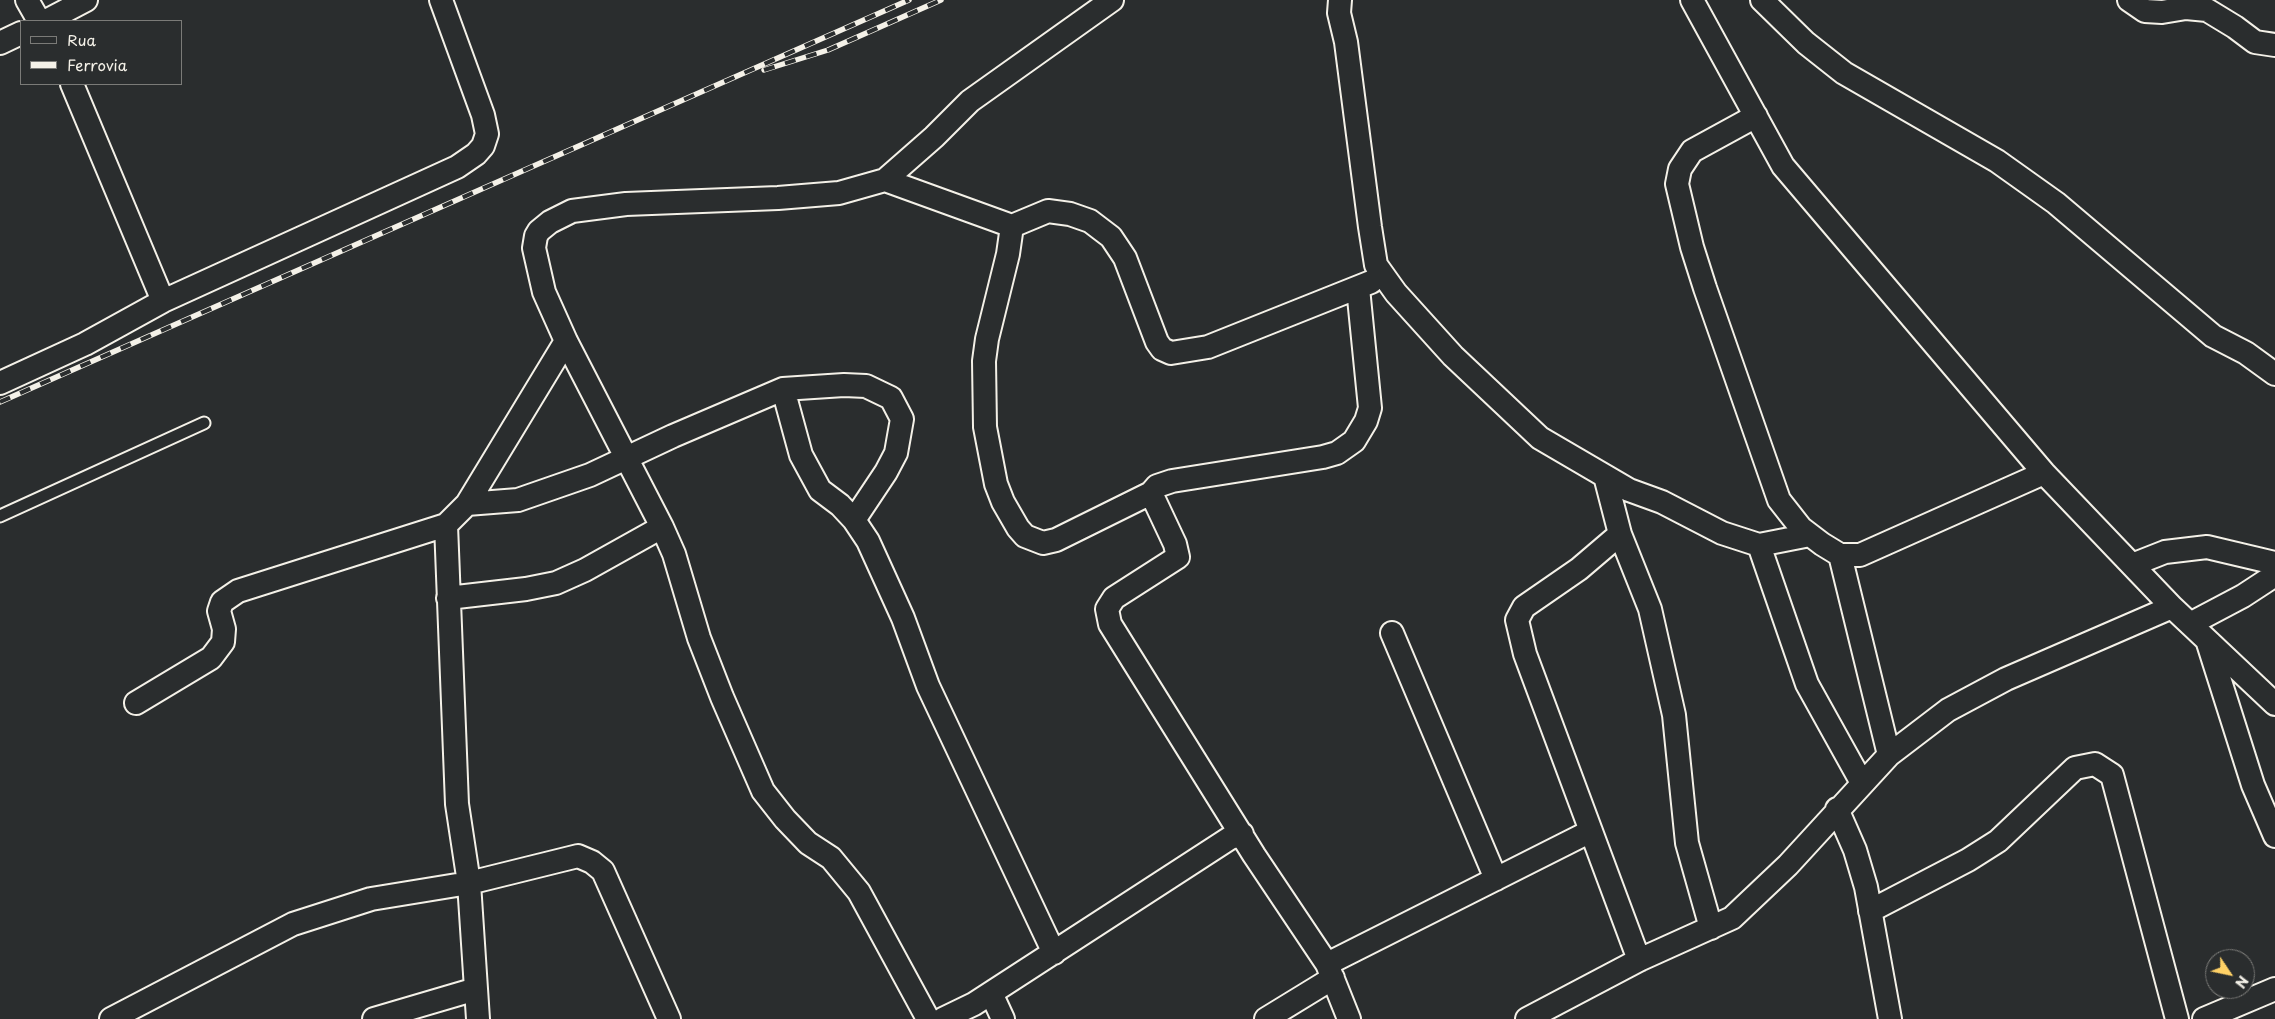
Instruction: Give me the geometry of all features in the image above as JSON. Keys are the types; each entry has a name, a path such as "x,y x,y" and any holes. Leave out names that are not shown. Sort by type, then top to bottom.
{"street":[{"path":"27,0 38,20"},
{"path":"48,20 86,0"},
{"path":"0,383 85,344 163,301 457,167 476,154 483,146 487,134 483,115 441,0"},
{"path":"928,1019 859,892 831,858 808,843 785,819 764,791 699,638 674,554 662,526 566,341 544,292 534,248 536,236 539,231 572,211 626,204 778,198 838,193 885,180 934,137 970,101 1112,0"},
{"path":"1340,0 1339,13 1346,42 1376,266 1396,293 1453,356 1540,438 1629,490 1662,502 1722,532 1759,545 1810,534"},
{"path":"1692,0 1783,166 2044,473 2172,607 2275,704"},
{"path":"1762,0 1806,43 1844,73 1997,161 2056,203 2214,336 2246,353 2275,374"},
{"path":"2129,0 2144,11 2162,12 2186,8 2207,10 2255,42 2275,45"},
{"path":"0,43 20,33"},
{"path":"72,85 163,301"},
{"path":"1756,116 1692,150 1680,169 1677,184 1692,247 1708,298 1779,500 1802,528 1840,555 1860,555 2044,473"},
{"path":"885,180 1012,226 1048,211 1070,214 1090,221 1111,237 1125,258 1157,342 1162,349 1171,353 1208,347 1384,276"},
{"path":"1012,226 1008,254 989,330 984,361 986,427 996,484 1003,502 1018,528 1025,536 1042,543 1056,540 1151,493 1157,486 1172,481 1324,457 1337,453 1354,441 1366,421 1370,408 1358,288"},
{"path":"136,703 211,658 224,642 224,629 219,611 222,602 238,591 446,525 467,504 566,341"},
{"path":"467,504 518,500 590,475 784,389 844,385 866,386 892,398 902,419 896,453 886,472 854,520"},
{"path":"784,389 801,455 820,490 840,505 854,520 868,541 903,618 928,686 1054,953"},
{"path":"1606,476 1620,534 1650,609 1674,715 1687,843 1711,928"},
{"path":"1151,493 1175,544 1178,557 1114,598 1107,609 1110,624 1330,971 1350,1019"},
{"path":"446,525 456,804 469,884 478,1019"},
{"path":"448,598 526,589 556,583 586,570 662,526"},
{"path":"1620,534 1579,569 1524,607 1517,620 1525,654 1639,960"},
{"path":"1759,545 1807,684 1862,783"},
{"path":"2132,565 2165,552 2207,547 2275,563"},
{"path":"1840,555 1889,755"},
{"path":"2190,624 2243,596 2275,575"},
{"path":"1527,1019 1639,960 1732,918 1788,865 1837,809 1889,755 1948,710 2006,679 2172,607"},
{"path":"1392,633 1496,879"},
{"path":"2208,642 2253,785 2275,836"},
{"path":"1870,911 1968,860 1998,841 2075,768 2095,764 2112,775 2177,1019"},
{"path":"1837,809 1855,850 1866,887 1890,1019"},
{"path":"1266,1019 1330,971 1496,879 1591,831"},
{"path":"943,1019 991,993 1230,838 1242,834"},
{"path":"112,1019 294,924 371,899 469,884 578,856 592,862 603,871 669,1019"},
{"path":"374,1019 476,989"},
{"path":"2204,1019 2275,989"},
{"path":"991,993 1003,1019"}],"lane":[{"path":"0,516 204,423"}],"railway":[{"path":"0,402 909,0"},
{"path":"764,70 828,50 941,0"}]}
